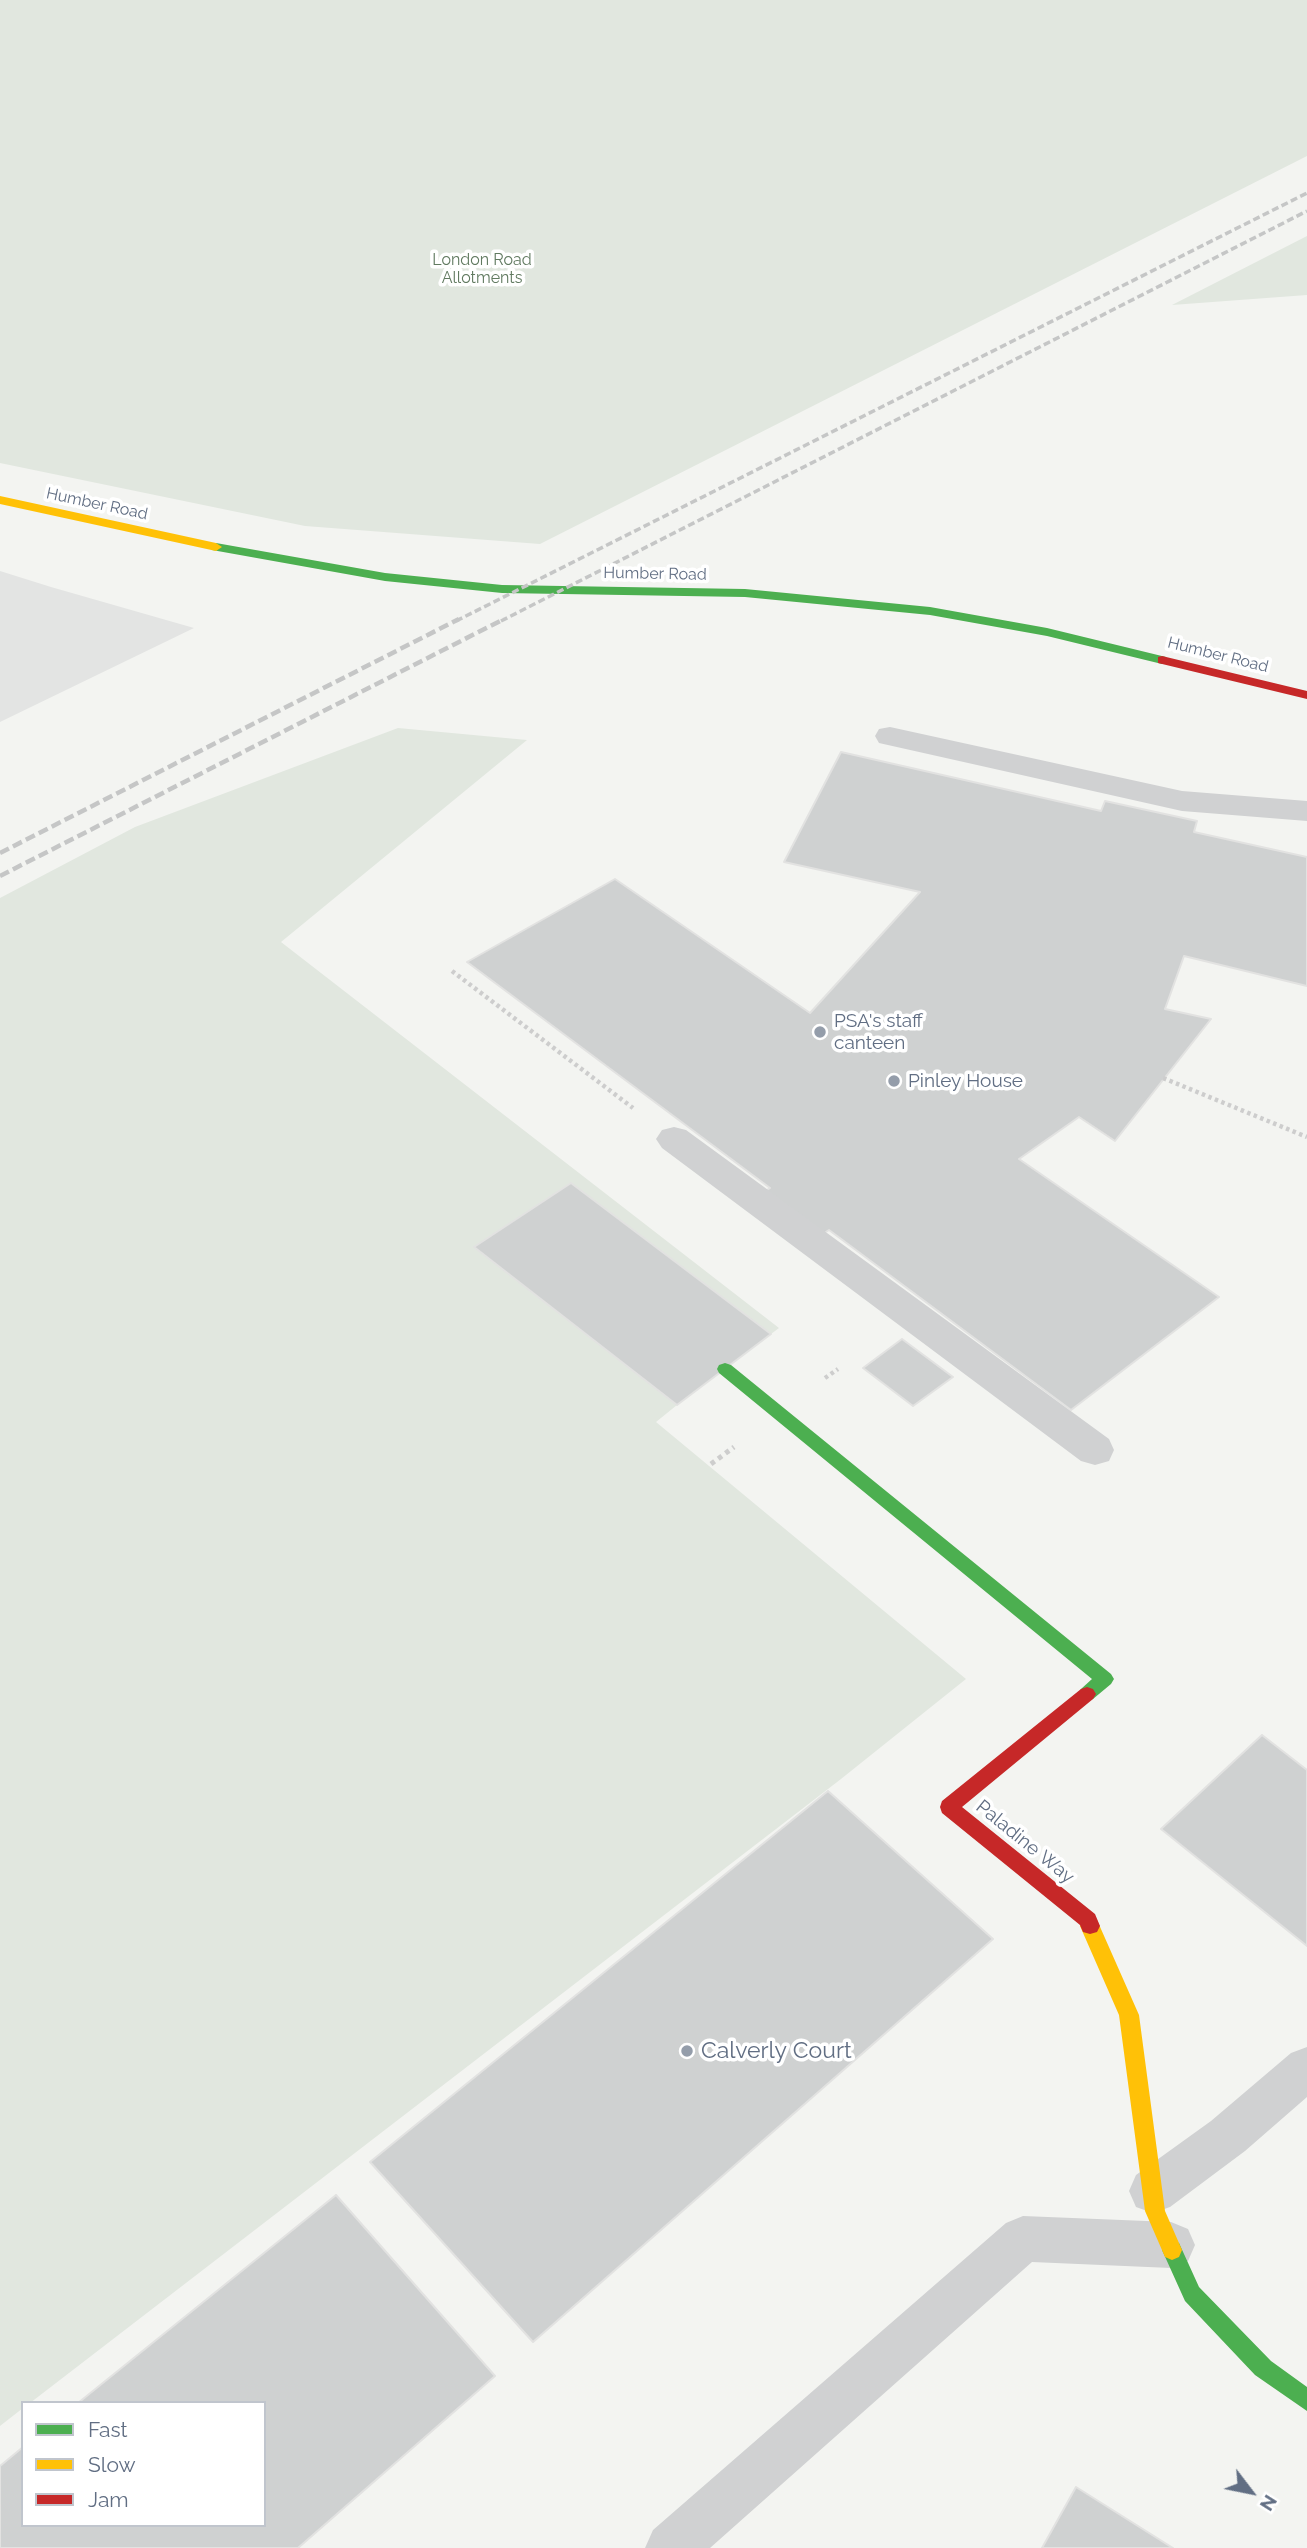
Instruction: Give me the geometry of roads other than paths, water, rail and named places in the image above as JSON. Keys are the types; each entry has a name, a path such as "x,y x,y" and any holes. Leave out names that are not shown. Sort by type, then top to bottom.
{"main road":[{"name":"Humber Road","path":"0,499 263,557 385,577 502,589 745,593 929,611 1047,632 1307,695"},
{"name":"Paladine Way","path":"725,1369 1105,1679 949,1807 1088,1920 1129,2015 1155,2211 1192,2294 1264,2368 1304,2395"}],"lane":[{"path":"890,736 1182,801 1307,811"},
{"path":"674,1139 1095,1450"},
{"path":"1153,2191 1228,2136 1307,2068"},
{"path":"671,2548 1023,2239 1171,2245"}],"railway":[{"path":"456,621 1307,193"},
{"path":"501,621 1307,211"},
{"path":"0,853 459,619"},
{"path":"0,876 504,619"}],"place":[{"name":"PSA's staff canteen","path":"820,1032"},
{"name":"Pinley House","path":"894,1081"},
{"name":"Calverly Court","path":"687,2051"}],"park label":[{"name":"London Road Allotments","path":"482,269"}]}
